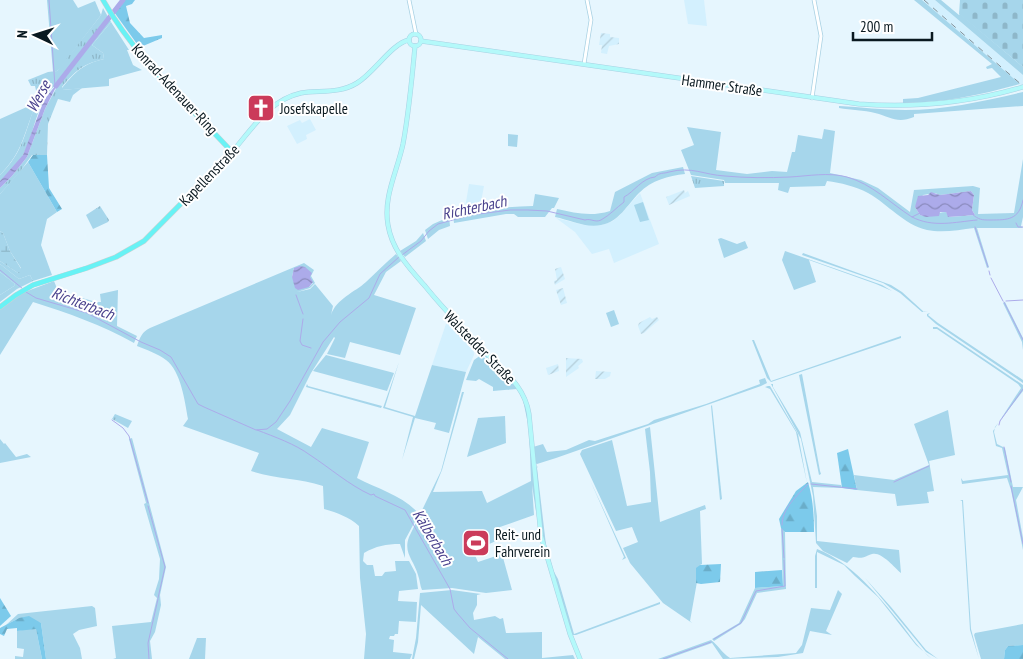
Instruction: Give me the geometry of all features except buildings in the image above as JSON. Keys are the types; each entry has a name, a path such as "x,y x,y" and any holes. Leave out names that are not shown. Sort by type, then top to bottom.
{"main road":[{"name":"Konrad-Adenauer-Ring","path":"103,0 134,47 232,152"},
{"path":"416,34 421,41 420,44 415,46 410,44 410,40 412,35 416,34"},
{"name":"Kapellenstraße","path":"0,307 28,288 44,281 96,265 130,250 144,241 232,152 261,118 278,102 300,94 335,91 353,86 371,73 401,42 410,40"},
{"name":"Hammer Straße","path":"421,41 812,98 888,106 928,105 968,100 1022,87"},
{"name":"Walstedder Straße","path":"415,46 406,129 388,195 389,232 400,256 442,307 511,377 525,397 530,425 541,536 580,659"}],"street":[{"path":"409,0 416,34"},
{"path":"584,64 591,20 587,0"},
{"path":"812,98 821,36 814,0"}],"shaded area":[{"path":"684,0 704,0 707,26 688,24"},
{"path":"922,0 935,0 1023,75 1023,87"},
{"path":"601,33 619,38 619,44 609,46 607,54 601,53 602,45 599,45"},
{"path":"310,119 316,130 306,135 307,139 297,144 287,126 300,120 302,123"},
{"path":"469,184 484,186 480,207 472,209 472,206 465,208"},
{"path":"684,190 685,193 688,191 690,196 669,205 666,197"},
{"path":"640,193 659,244 614,263 609,249 592,254 575,232 556,218 584,225 602,225 613,221 619,216"},
{"path":"561,267 565,279 555,285 554,281 557,280 555,269"},
{"path":"563,288 567,303 561,305 556,290"},
{"path":"650,317 652,319 657,317 659,320 641,334 638,326 639,323"},
{"path":"448,318 473,344 474,355 466,372 432,365"},
{"path":"566,358 582,359 583,362 578,366 579,368 566,377"},
{"path":"558,364 559,371 548,375 546,368"},
{"path":"596,371 611,372 610,376 605,379 595,379"}],"green space":[{"path":"47,0 73,0 78,8 95,1 101,15 61,67 53,72"},
{"path":"125,0 135,0 132,4 126,6 130,23 144,38 162,35 162,38 143,46 137,44 114,12"},
{"path":"914,0 922,0 1020,84 962,98 933,102 903,103 903,99 918,98 1001,77 992,68 987,69 986,67 992,64"},
{"path":"935,0 941,0 960,14 1023,67 1023,75"},
{"path":"960,0 1023,0 1023,67 959,14"},
{"path":"103,8 111,22 92,45 103,53 104,59 80,68 62,87 63,90 82,88 73,95 70,102 58,99 48,124 47,155 32,155 0,194 0,188 27,157 45,109 59,83 46,96 41,106 21,159 0,181 0,175 11,162 22,143 36,103 35,86 31,86 28,80 48,72 57,71 101,15"},
{"path":"111,22 129,50 127,50 133,65 142,70 109,79 109,86 62,90 80,69 104,59 103,53 92,45"},
{"path":"1023,92 1023,106 914,114 914,117 903,120 871,112 839,108 839,106 920,110 979,102"},
{"path":"29,106 34,109 21,144 13,159 0,175 0,119"},
{"path":"687,127 721,132 716,170 747,174 772,171 787,172 792,152 795,152 798,135 822,139 824,129 835,131 830,173 861,180 878,188 910,212 914,190 973,186 980,188 978,214 1014,213 1023,159 1023,217 1021,226 1023,228 977,228 989,267 987,268 974,228 951,231 927,230 903,219 868,193 853,187 827,181 825,186 790,187 788,193 778,190 779,183 725,183 724,180 691,175 681,150 694,145","holes":["971,191 974,195 972,210 975,215 949,217 946,212 925,216 920,215 915,207 923,195"]},
{"path":"508,134 518,135 517,147 508,146"},
{"path":"33,155 47,155 49,188 62,209 57,212 28,162"},
{"path":"28,162 57,212 47,219 41,245 52,275 33,281 30,275 19,279 0,264 0,261 18,273 21,268 10,251 3,233 0,231 0,194"},
{"path":"683,167 685,174 666,177 649,185 639,193 618,217 607,223 595,226 555,217 557,209 590,214 610,211 615,192 652,173"},
{"path":"691,176 724,181 724,186 695,188"},
{"path":"535,194 559,198 554,208 545,217 518,217 514,214 506,214 454,223 453,215 473,211 533,206"},
{"path":"643,202 649,220 640,222 634,205"},
{"path":"100,206 109,220 93,229 86,215"},
{"path":"449,217 450,226 439,230 428,239 425,230"},
{"path":"0,231 3,233 22,273 18,273 0,261"},
{"path":"423,233 426,241 405,257 400,251 416,241"},
{"path":"721,238 737,244 745,241 748,248 724,258 718,239"},
{"path":"785,251 882,285 892,291 809,260 816,282 794,290 782,260"},
{"path":"803,253 891,285 902,292 924,312 900,293 883,283 802,255"},
{"path":"396,254 401,261 386,272 374,295 416,308 400,355 350,342 345,358 327,354 334,337 311,373 290,415 277,429 311,447 322,428 369,442 357,478 406,502 419,514 405,540 405,558 400,544 390,544 364,553 363,561 367,565 373,565 375,576 382,576 385,572 396,571 395,561 409,561 416,574 418,589 399,591 398,601 417,602 416,622 399,621 398,634 390,636 389,639 394,640 393,652 412,654 410,659 364,659 366,634 360,578 359,526 343,516 324,509 323,486 251,471 259,453 183,426 188,419 182,387 175,371 163,358 137,346 142,335 150,328 304,263 314,270 311,276 315,283 310,288 297,292 310,289 315,284 333,306 331,315 333,309 341,300 366,282","holes":["294,268 313,283 309,287 292,277"]},
{"path":"0,264 19,279 30,275 33,281 17,289 0,302 0,295 15,284 0,272"},
{"path":"0,272 15,284 0,295"},
{"path":"54,281 58,291 96,302 101,302 100,294 118,290 117,326 137,336 134,343 85,320 33,302 0,355 0,309 22,293"},
{"path":"1005,302 1023,338 1023,350 1022,342 1003,303"},
{"path":"614,310 619,324 611,327 606,313"},
{"path":"930,313 928,315 938,323 1023,380 1023,383 936,324 927,316 927,314"},
{"path":"933,327 937,327 1023,385 1023,391 999,422 1021,388 1018,384 937,329 933,329"},
{"path":"901,336 901,338 771,382 767,378 752,340 754,340 771,381"},
{"path":"483,354 508,377 521,394 528,413 528,424 523,400 517,389 493,391 493,387 479,379 476,381 466,380 474,360 481,355 503,375"},
{"path":"326,355 394,373 387,391 313,371"},
{"path":"399,362 385,407 415,416 432,365 466,372 449,433 434,429 436,423 415,418 402,460 413,417 383,408"},
{"path":"802,374 821,474 819,475 799,375"},
{"path":"765,378 767,383 761,386 556,458 535,463 533,447 543,444 547,452 566,450 589,440 595,441 706,404 760,384 759,380"},
{"path":"307,384 308,386 382,406 381,408 306,387"},
{"path":"771,384 773,384 800,432 812,482 841,485 842,488 813,487 817,516 817,541 899,550 901,573 879,555 872,554 861,558 853,557 847,563 823,551 816,543 813,496 801,439"},
{"path":"770,386 798,434 807,483 796,432 770,389 765,387"},
{"path":"462,392 464,392 442,470 433,492 482,491 487,503 531,481 529,427 537,518 532,485 534,515 500,527 503,538 473,551 478,562 502,554 512,590 486,593 452,588 422,590 419,577 408,552 409,537 441,471"},
{"path":"711,406 722,499 720,500"},
{"path":"948,410 955,455 929,461 934,491 927,492 929,503 897,506 895,494 857,490 854,475 894,480 929,465 914,424"},
{"path":"115,414 132,421 128,428 112,419"},
{"path":"505,416 506,443 467,457 478,418"},
{"path":"650,427 660,522 705,505 706,509 700,511 702,564 700,565 690,621 692,623 663,603 630,563 623,548 638,542 632,527 616,531 580,454 582,450 612,440 627,506 651,502 645,429"},
{"path":"995,428 997,444 1005,448 1013,487 1023,487 1016,500 1023,538 1023,550 1007,478 962,484 961,478 963,481 1008,475 1002,448 996,446 993,431"},
{"path":"132,438 166,567 160,595 161,605 155,632 150,641 152,659 113,659 116,658 112,626 151,622 157,598 154,595 159,579 160,559 144,504 146,503 129,439"},
{"path":"0,439 16,457 27,454 31,457 0,463"},
{"path":"848,449 857,490 842,488 837,453"},
{"path":"538,466 546,545 574,634 660,602 660,604 572,635 542,535 535,469"},
{"path":"590,480 626,558 622,560 624,557"},
{"path":"808,482 813,507 814,532 785,532 781,528 779,519 796,491"},
{"path":"960,500 963,500 971,629 979,659 970,630 962,501"},
{"path":"781,526 785,532 786,589 757,593 741,624 714,641 712,639 739,623 755,588 783,586"},
{"path":"817,549 842,563 864,581 884,602 924,652 916,645 878,597 844,565 817,552 817,588 815,588 815,556"},
{"path":"721,564 720,582 696,583 696,568 700,565"},
{"path":"782,570 783,586 755,588 755,572"},
{"path":"865,578 926,650 938,659 926,652"},
{"path":"452,590 481,594 477,595 477,605 473,613 474,620 495,616 500,619 503,618 506,633 542,632 542,658 573,655 575,659 505,659 478,637 474,654 421,605 418,642 414,659 412,659 420,593"},
{"path":"838,590 842,594 826,631 832,635 810,631 803,653 778,657 723,659 712,643 667,659 658,659 711,640 730,658 796,653 802,645 811,608 830,610"},
{"path":"0,598 11,616 0,626"},
{"path":"92,606 95,608 97,626 79,630 73,634 80,648 82,659 46,659 41,623 19,618 6,625 18,614"},
{"path":"29,616 41,623 46,659 42,659 36,629 17,631 17,628 7,629 4,636 0,634 0,628 19,618"},
{"path":"1023,624 1023,645 1008,646 1005,650 1004,659 981,659 975,633"},
{"path":"36,629 42,659 15,659 15,656 23,657 24,649 17,648 17,631"},
{"path":"197,638 206,638 205,659 189,659"},
{"path":"1023,645 1023,659 1004,659 1005,650 1008,646"}],"water":[{"path":"59,81 45,109 27,157 0,188 0,181 23,155 44,100"},
{"path":"971,191 974,195 972,210 975,215 948,217 946,212 940,212 939,216 926,217 920,215 915,207 918,196 928,195 931,192 940,195"},
{"path":"305,267 312,273 310,277 313,282 309,287 298,290 295,288 292,277 294,268"}],"waterway":[{"path":"49,0 55,86"},
{"name":"Werse","path":"56,86 123,0"},
{"name":"Richterbach","path":"402,255 421,241 438,224 471,215 510,210 528,210 547,211 585,220 599,221 624,202 624,197 642,182 660,174 677,170 749,177 826,175 847,177 865,184 912,217 920,213"},
{"name":"Richterbach","path":"972,214 983,220 1012,218 1019,212 1023,200"},
{"path":"912,217 936,223 977,220"},
{"path":"1016,223 1018,227 1023,227"},
{"path":"975,227 988,267"},
{"name":"Richterbach","path":"26,292 36,298 87,313 160,350 171,357 198,404 256,430 267,429 276,422 290,401 323,342 340,322 369,298 380,274 399,257"},
{"name":"Richterbach","path":"0,270 23,289"},
{"path":"989,271 990,275"},
{"path":"991,278 1003,301"},
{"path":"296,295 303,314"},
{"path":"1006,301 1023,300"},
{"path":"1004,302 1023,340"},
{"path":"303,319 300,341 302,345 311,348"},
{"path":"999,425 1023,389"},
{"path":"112,420 123,428 129,436 148,503"},
{"name":"Kälberbach","path":"257,430 298,447 355,486 405,510 450,589 454,609 470,628 508,659"},
{"path":"1004,447 1011,482"},
{"path":"894,482 929,466"},
{"path":"782,525 787,508 808,484"},
{"path":"811,484 857,489"},
{"path":"1011,486 1023,544"},
{"path":"148,506 165,567 158,598"},
{"path":"782,529 784,558"},
{"path":"714,639 741,623 756,591 785,586 784,560"},
{"path":"149,659 148,643 158,599"},
{"path":"663,659 711,642"}],"railway":[{"path":"924,0 1023,86"}],"place":[{"name":"Josefskapelle","path":"261,108"},
{"name":"Reit- und Fahrverein","path":"476,543"}]}
